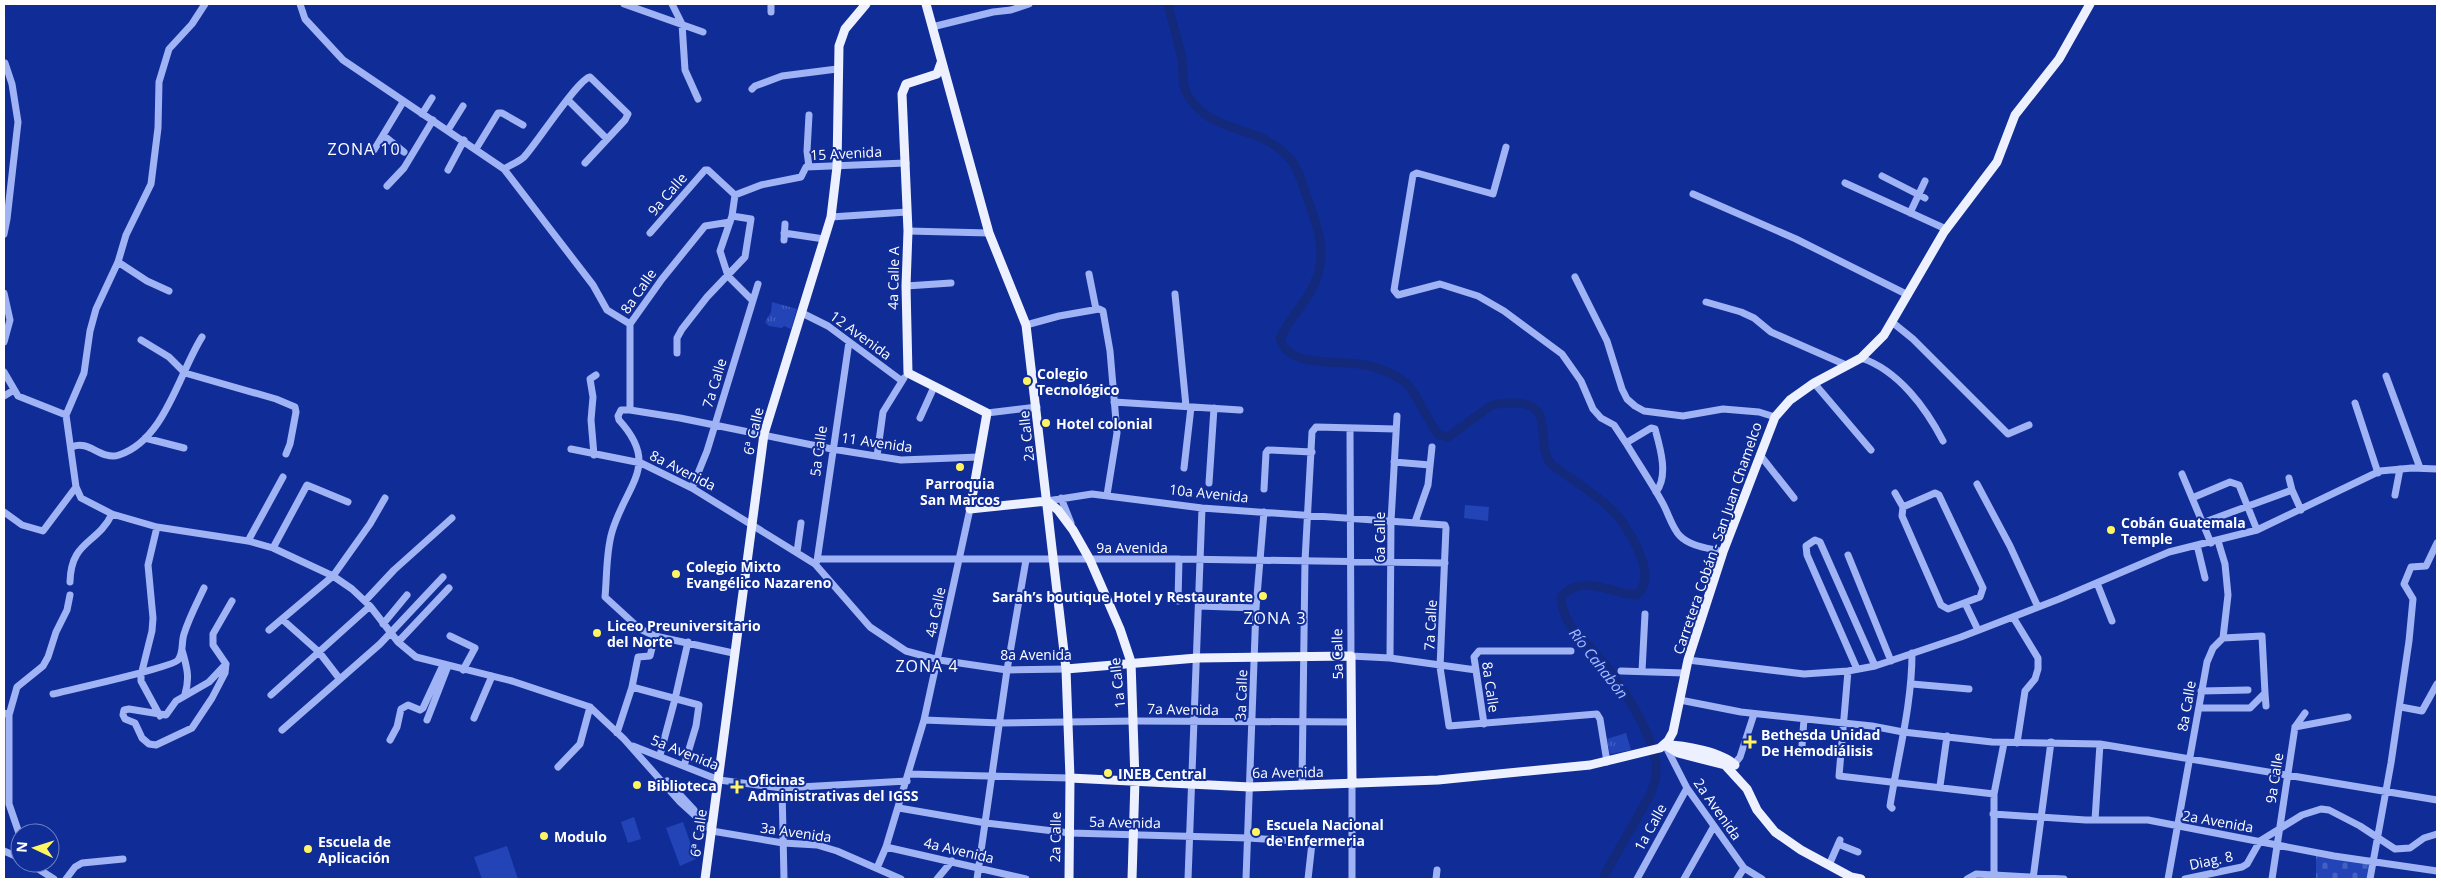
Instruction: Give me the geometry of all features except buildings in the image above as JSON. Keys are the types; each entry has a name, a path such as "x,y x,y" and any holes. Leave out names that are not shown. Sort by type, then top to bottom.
{"main road":[{"name":"6ª Calle","path":"705,879 764,434 831,217 838,167 839,46 843,34 866,4"},
{"name":"2a Calle","path":"926,4 941,63 990,232 1026,325 1066,669 1070,778 1069,879"},
{"name":"Carretera Cobán - San Juan Chamelco","path":"1662,746 1673,732 1688,660 1724,552 1775,417 1790,400 1814,383 1861,358 1884,334 1946,229 1997,162 2015,115 2059,58 2090,4"},
{"name":"4a Calle A","path":"908,373 906,286 908,231 902,94 906,84 937,74 941,63"},
{"path":"908,373 987,414"},
{"name":"4a Calle","path":"970,508 987,414"},
{"path":"1047,501 1058,510 1073,530"},
{"name":"10a Avenida","path":"970,508 1047,501"},
{"name":"1a Calle","path":"1073,530 1090,560 1120,629 1131,662 1135,721 1132,879"},
{"name":"8a Avenida","path":"1066,669 1131,662 1197,658 1255,659 1351,656"},
{"name":"5a Calle","path":"1351,656 1352,784"},
{"path":"1662,746 1680,745 1727,759 1758,810 1775,832 1846,877 1861,879"},
{"path":"1662,746 1678,753 1732,766"},
{"name":"6a Avenida","path":"1070,778 1250,787 1352,784 1503,774 1607,762 1641,754 1662,746"}],"street":[{"path":"205,4 192,24 169,49 159,82 158,128 151,184 126,235 118,262 96,309 90,332 84,373 66,415 76,486 81,498 112,514 157,527 248,541 273,548 333,576 367,604 398,642 416,657 554,694 590,708 624,739 680,802 712,831"},
{"path":"300,4 305,20 343,60 403,102 464,140 504,169 594,285 606,310 630,324"},
{"path":"624,4 703,32"},
{"path":"672,4 682,24 685,70 698,99"},
{"path":"771,4 771,12"},
{"path":"932,27 1029,4"},
{"path":"4,234 8,219 18,122 12,84 5,63"},
{"path":"752,89 755,86 782,76 838,69"},
{"path":"504,169 522,158 585,78 590,77 628,114 626,120 585,163"},
{"path":"422,114 432,98"},
{"path":"568,100 608,139"},
{"path":"374,150 403,102"},
{"path":"448,130 463,106"},
{"path":"476,149 500,113 522,125"},
{"path":"809,114 807,150 809,167"},
{"path":"387,186 404,168 433,120"},
{"path":"383,135 404,152"},
{"path":"448,170 464,140"},
{"path":"1506,147 1493,194 1417,173 1413,175 1394,290 1398,295 1404,295 1440,284 1478,296 1504,311 1562,354 1581,381 1593,409 1602,418 1614,425 1626,443 1680,536 1690,543 1724,552"},
{"name":"15 Avenida","path":"735,195 755,187 801,177 804,168 809,167 906,163"},
{"name":"9a Calle","path":"650,233 702,172 708,170 735,195"},
{"path":"1882,176 1922,196"},
{"path":"1910,213 1922,196 1925,181"},
{"path":"1845,183 1946,229"},
{"path":"1693,194 1796,239 1908,294"},
{"path":"735,195 731,219 720,252 728,276 752,300"},
{"path":"4,212 8,219"},
{"path":"831,217 907,212"},
{"path":"676,353 678,338 682,329 707,297 745,257 750,217 731,219"},
{"name":"8a Calle","path":"641,463 634,439 618,416 621,410 628,410 630,324 662,279 704,226 731,219"},
{"path":"785,224 784,236 824,239"},
{"path":"908,231 990,232"},
{"path":"118,262 146,282 169,291"},
{"path":"1089,274 1110,351 1117,433 1107,495"},
{"path":"1575,278 1607,341 1622,389 1627,399 1635,406 1644,411 1683,416 1723,409 1760,412 1775,417"},
{"path":"906,286 951,282"},
{"name":"7a Calle","path":"692,488 714,426 726,382 746,327 758,284"},
{"path":"4,293 10,320 4,342"},
{"path":"1175,294 1188,407 1184,468"},
{"path":"1706,302 1741,312 1754,318 1771,332 1846,366"},
{"path":"1026,325 1059,316 1100,310"},
{"name":"12 Avenida","path":"802,313 828,326 902,382"},
{"path":"1892,322 1913,340 2008,434 2029,425"},
{"path":"72,447 80,444 113,457 128,450 145,438 156,425 185,373 190,358 202,337"},
{"path":"141,340 169,357 185,373 276,399 295,407 294,427 286,454"},
{"name":"5a Calle","path":"817,561 849,342"},
{"path":"1861,358 1882,367 1898,380 1927,414 1943,441"},
{"path":"4,372 14,390 29,401 43,404 66,415"},
{"path":"877,456 883,412 908,373"},
{"path":"594,455 590,379 596,375"},
{"path":"2386,376 2420,468"},
{"path":"1814,383 1871,450"},
{"path":"920,418 934,387"},
{"path":"4,396 14,390"},
{"path":"1114,402 1240,410"},
{"path":"2355,403 2378,472"},
{"path":"987,414 1037,407"},
{"path":"1209,483 1214,408"},
{"name":"11 Avenida","path":"628,410 877,456 923,461 979,457"},
{"name":"6a Calle","path":"1390,658 1391,520 1397,416"},
{"path":"1302,786 1305,561 1312,432 1316,427 1396,429"},
{"path":"1626,443 1642,431 1651,428 1655,429 1662,460 1662,485 1656,492"},
{"name":"5a Calle","path":"1350,429 1351,656"},
{"path":"145,438 184,448"},
{"path":"1415,522 1428,484 1432,447"},
{"name":"8a Avenida","path":"571,449 641,463 692,488 796,552 817,561 870,627 906,651 939,660 1007,670 1066,669"},
{"path":"1264,488 1266,453 1268,450 1312,452"},
{"path":"1760,454 1794,498"},
{"path":"1394,462 1430,464"},
{"path":"641,463 611,532 605,597 640,630 655,636 734,653"},
{"path":"2395,495 2400,468"},
{"path":"1688,660 1804,674 1848,671 1874,666 2038,607 2169,552 2257,530 2378,472 2400,468 2437,469"},
{"name":"8a Calle","path":"2168,879 2207,662 2213,648 2223,638 2228,595 2224,564 2214,542 2202,523 2182,474"},
{"path":"248,541 283,476"},
{"path":"2289,478 2301,510"},
{"path":"2192,498 2230,482 2236,483 2257,530"},
{"path":"273,548 307,485 310,484 348,502"},
{"path":"1977,484 2010,546 2038,607"},
{"path":"4,512 22,525 43,531 76,486"},
{"path":"2202,523 2292,490"},
{"path":"1895,493 1903,507 1902,516 1941,605 1948,609 1980,597 1983,588 1939,496 1931,494 1903,507"},
{"name":"10a Avenida","path":"1047,501 1092,494 1202,508 1445,525"},
{"path":"269,630 333,576 370,524 385,498"},
{"name":"1a Calle","path":"1061,498 1073,530"},
{"name":"4a Calle","path":"877,868 899,808 924,720 939,660 970,508"},
{"path":"1188,879 1202,508"},
{"name":"3a Calle","path":"1246,879 1256,608 1264,512"},
{"path":"70,582 73,559 91,538 104,528 112,514"},
{"path":"271,695 319,652 367,604 411,554 452,518"},
{"path":"796,552 801,523"},
{"name":"7a Calle","path":"1445,525 1440,667 1449,726 1484,724"},
{"path":"157,527 148,565 153,618 152,630 141,681 160,716"},
{"path":"1814,532 1849,605 1874,666"},
{"path":"1818,541 1806,546 1807,555 1858,669"},
{"path":"2370,879 2400,707 2413,606 2412,599 2404,584 2412,567 2426,566 2437,543"},
{"path":"2197,545 2205,578"},
{"path":"1848,555 1891,661"},
{"path":"1178,601 1179,559"},
{"name":"9a Avenida","path":"817,561 1179,559 1445,563"},
{"path":"976,879 986,823 1007,670 1026,560"},
{"path":"282,730 391,633 443,577"},
{"path":"2097,583 2112,621"},
{"path":"53,694 101,684 142,670 177,662 182,650 183,636 204,588"},
{"path":"398,642 450,588"},
{"path":"16,823 9,804 6,714 17,687 43,666 48,657 56,632 67,610 70,595"},
{"path":"383,624 407,595"},
{"path":"226,664 209,682 185,694 166,715 160,716 129,709 124,710 123,716 134,723 142,738 149,744 156,745 186,731 199,720 222,681 226,664 213,645 213,634 232,601"},
{"path":"1965,603 1978,630"},
{"path":"1198,606 1256,608"},
{"path":"1642,671 1645,614"},
{"path":"2013,616 2038,658 2038,669 2035,679 2025,691 2017,743"},
{"path":"283,620 319,652 339,678"},
{"path":"450,636 475,648 464,670"},
{"path":"617,732 632,687 638,657 648,658 655,636"},
{"path":"2223,638 2262,636 2266,706"},
{"path":"660,755 688,642"},
{"path":"182,650 189,674 189,682 185,694"},
{"name":"8a Calle","path":"1484,724 1476,670 1476,653 1479,650 1570,651"},
{"path":"1892,808 1890,806 1894,781 1912,684 1912,653"},
{"name":"8a Avenida","path":"1351,656 1390,658 1440,667 1476,670"},
{"path":"427,720 445,665"},
{"path":"390,740 397,727 401,709 408,705 420,710 423,708 445,665"},
{"path":"1621,671 1684,673"},
{"path":"1848,671 1844,724 1837,773 1839,776 1940,786 1994,794"},
{"path":"474,718 492,676"},
{"path":"1912,684 1969,689"},
{"path":"2400,707 2418,712 2422,711 2437,684"},
{"path":"632,687 698,704 696,726 684,766"},
{"path":"2201,691 2248,690"},
{"path":"2198,708 2249,709 2265,693"},
{"path":"1680,700 1754,714 2004,743 2100,744 2437,800"},
{"path":"558,768 580,744 590,708"},
{"name":"9a Calle","path":"2272,879 2295,726 2305,713"},
{"path":"1732,766 1740,757 1754,714"},
{"path":"1484,724 1599,716 1607,762"},
{"path":"2295,726 2348,717"},
{"path":"1802,746 1804,719"},
{"name":"7a Avenida","path":"924,720 1000,723 1135,721 1194,723 1253,721 1352,722"},
{"path":"1940,786 1947,736"},
{"path":"624,739 633,746 712,831"},
{"path":"2035,879 2051,742"},
{"path":"1994,877 1994,794 2004,743"},
{"path":"2095,820 2100,744"},
{"name":"5a Avenida","path":"633,746 660,755 719,780 782,788 908,777"},
{"name":"2a Avenida","path":"1662,746 1688,788 1744,868 1762,879"},
{"path":"1678,753 1678,771"},
{"name":"6a Avenida","path":"908,777 992,776 1070,778"},
{"name":"5a Calle","path":"1352,784 1352,879"},
{"path":"782,788 784,879"},
{"name":"1a Calle","path":"1637,879 1688,788"},
{"name":"5a Avenida","path":"899,808 986,823 1070,833 1248,838 1352,844"},
{"path":"2260,842 2302,815 2321,809 2329,810 2378,837 2394,849 2403,850 2437,834"},
{"name":"2a Avenida","path":"1993,814 2095,820 2148,820 2373,862 2437,871"},
{"path":"1684,879 1714,826"},
{"name":"3a Avenida","path":"712,831 783,843 817,845 838,850 892,877 901,879"},
{"path":"1308,879 1312,842"},
{"path":"1828,865 1839,842 1858,852"},
{"name":"Diag. 8","path":"2185,879 2242,867 2247,864 2260,842"},
{"name":"4a Avenida","path":"886,847 1026,879"},
{"path":"66,879 75,867 82,863 123,859"},
{"path":"937,879 952,862"},
{"path":"1737,879 1744,868"},
{"path":"1436,879 1437,870"},
{"path":"1967,879 1976,874 1994,877 2027,876 2035,879 2064,879"}],"green space":[{"path":"772,302 797,309 791,329 784,326 782,328 769,326 765,322 771,312"},
{"path":"1465,505 1489,507 1488,521 1464,518"},
{"path":"1626,733 1631,750 1610,754 1607,739"},
{"path":"634,817 641,839 628,843 621,822"},
{"path":"683,822 696,859 680,866 666,828"},
{"path":"507,846 518,879 482,879 474,857"},
{"path":"2316,853 2370,863 2367,879 2316,879"}],"waterway":[{"name":"Río Cahabón","path":"1168,4 1182,59 1184,82 1188,96 1195,106 1212,119 1262,138 1286,155 1298,171 1314,216 1321,254 1318,274 1310,293 1284,330 1280,339 1285,348 1293,355 1303,359 1365,365 1396,376 1409,387 1439,435 1448,437 1492,405 1501,403 1529,405 1541,417 1544,446 1551,464 1606,504 1626,528 1639,552 1645,577 1643,587 1636,595 1587,585 1569,590 1561,597 1568,622 1605,664 1641,720 1648,735 1656,763 1654,786 1651,793 1605,874 1604,879"}],"place":[{"name":"Colegio Tecnológico","path":"1027,381"},
{"name":"Hotel colonial","path":"1046,423"},
{"name":"Parroquia San Marcos","path":"960,467"},
{"name":"Cobán Guatemala Temple","path":"2111,530"},
{"name":"Colegio Mixto Evangélico Nazareno","path":"676,574"},
{"name":"Sarah’s boutique Hotel y Restaurante","path":"1263,596"},
{"name":"Liceo Preuniversitario del Norte","path":"597,633"},
{"name":"Bethesda Unidad De Hemodiálisis","path":"1750,742"},
{"name":"INEB Central","path":"1108,773"},
{"name":"Biblioteca","path":"637,785"},
{"name":"Oficinas Administrativas del IGSS","path":"737,787"},
{"name":"Escuela Nacional de Enfermeria","path":"1256,832"},
{"name":"Modulo","path":"544,836"},
{"name":"Escuela de Aplicación","path":"308,849"}],"district":[{"name":"ZONA 10","path":"364,149"},
{"name":"ZONA 3","path":"1275,618"},
{"name":"ZONA 4","path":"927,666"}]}
